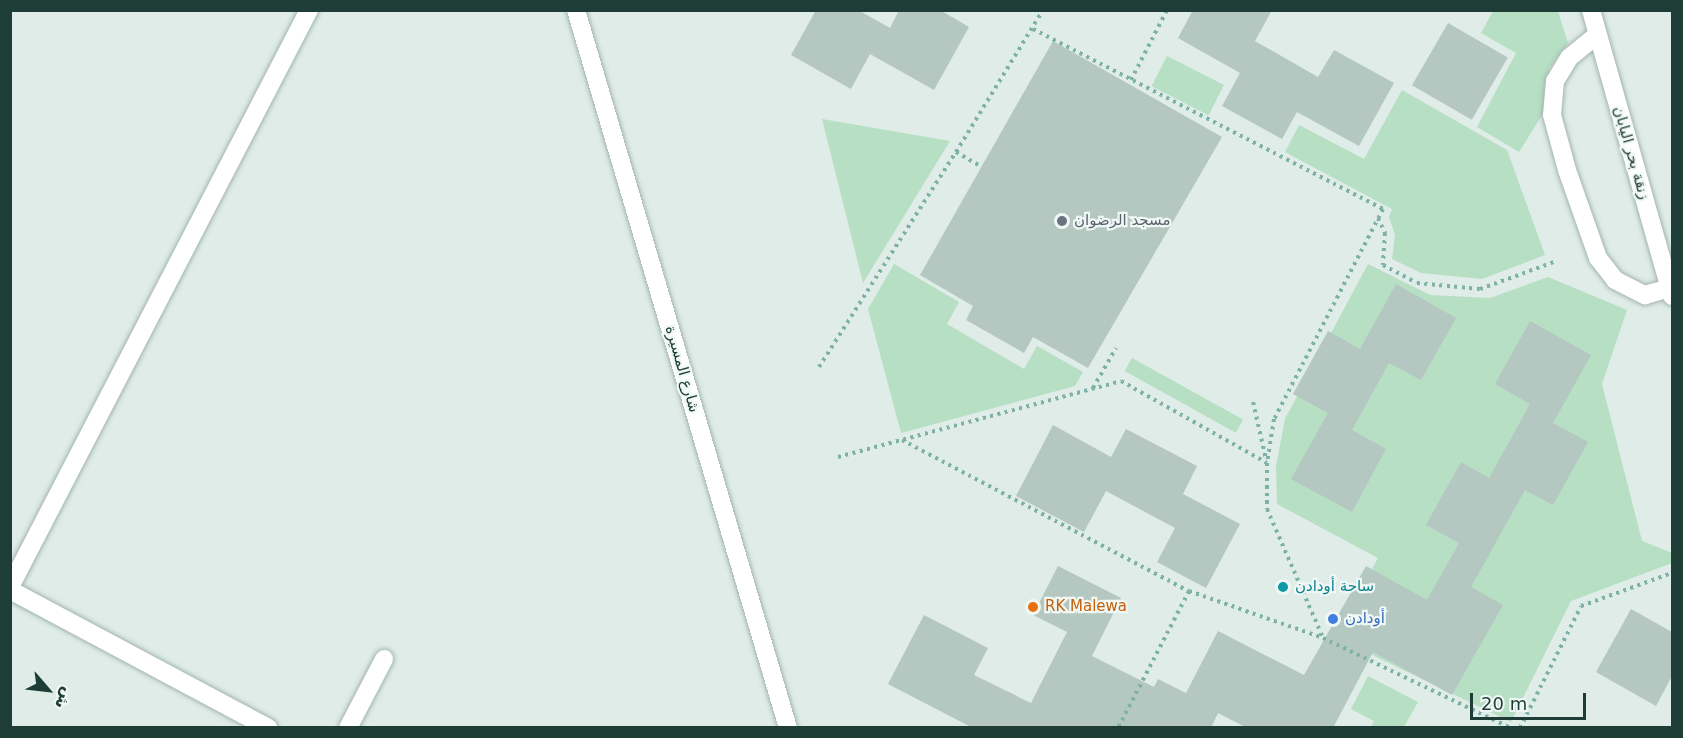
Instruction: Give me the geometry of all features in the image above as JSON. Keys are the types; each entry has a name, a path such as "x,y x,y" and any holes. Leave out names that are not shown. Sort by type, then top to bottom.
{"street":[{"path":"268,728 10,589 309,10"},
{"name":"شارع المسيرة","path":"576,10 788,728"},
{"name":"زنقة بحر اليابان","path":"1591,10 1671,292"},
{"path":"1598,35 1569,58 1555,81 1552,115 1567,170 1598,258 1615,280 1632,292 1645,295 1671,292"},
{"path":"348,728 384,659"}],"path":[{"path":"819,367 1043,10"},
{"path":"1131,80 1167,10"},
{"path":"1033,29 1383,209 1274,419 1267,463 1267,508 1323,638"},
{"path":"956,152 982,167"},
{"path":"1378,218 1385,233 1383,265 1417,283 1480,289 1554,262"},
{"path":"1093,388 1116,348"},
{"path":"838,457 1121,381 1267,463"},
{"path":"1253,402 1267,463"},
{"path":"902,440 1189,591 1323,638 1511,728"},
{"path":"1520,728 1581,606 1672,573"},
{"path":"1118,728 1189,591"}],"green space":[{"path":"1493,11 1558,11 1568,43 1549,69 1544,112 1519,152 1477,127 1516,53 1481,33"},
{"path":"1167,56 1224,85 1209,115 1152,86"},
{"path":"1402,90 1507,150 1545,255 1482,279 1421,273 1392,259 1395,235 1389,217 1392,209 1285,152 1299,125 1364,159"},
{"path":"822,119 950,141 863,283"},
{"path":"894,264 959,302 947,324 1024,369 1037,346 1083,372 1075,386 901,433 868,309"},
{"path":"1368,264 1430,295 1490,298 1548,277 1627,310 1602,384 1642,541 1672,553 1672,563 1571,601 1511,722 1335,637 1378,558 1277,504 1276,466 1285,419"},
{"path":"1132,358 1243,420 1236,433 1125,371"},
{"path":"1368,676 1418,702 1404,727 1371,727 1374,721 1351,709"}],"building":[{"path":"816,10 858,10 890,28 899,10 940,10 969,27 934,90 870,54 851,89 791,55"},
{"path":"1193,10 1272,10 1255,41 1318,77 1334,50 1394,83 1359,146 1297,112 1282,139 1222,106 1240,73 1178,38"},
{"path":"1448,23 1508,58 1472,120 1412,85"},
{"name":"مسجد الرضوان","path":"1053,41 1222,137 1088,368 1033,337 1024,353 966,320 973,306 920,275"},
{"path":"1396,284 1456,318 1421,380 1389,363 1352,430 1386,449 1352,512 1291,479 1328,413 1293,394 1328,331 1360,349"},
{"path":"1530,321 1591,355 1553,423 1588,442 1553,505 1525,490 1471,587 1503,605 1452,695 1373,652 1333,728 1247,728 1218,713 1211,728 973,728 888,684 924,615 988,648 974,675 1031,703 1067,632 1033,615 1058,566 1121,598 1092,656 1154,687 1158,679 1186,693 1218,631 1304,675 1366,566 1427,600 1459,543 1426,525 1461,462 1489,478 1530,404 1495,384"},
{"path":"1053,425 1111,457 1126,429 1197,466 1183,494 1240,524 1206,588 1157,562 1175,528 1106,491 1084,532 1016,496"},
{"path":"1631,609 1672,632 1672,676 1656,706 1596,672"}],"place":[{"name":"مسجد الرضوان","path":"1062,221"},
{"name":"ساحة أودادن","path":"1283,587"},
{"name":"RK Malewa","path":"1033,607"},
{"name":"أودادن","path":"1333,619"}]}
